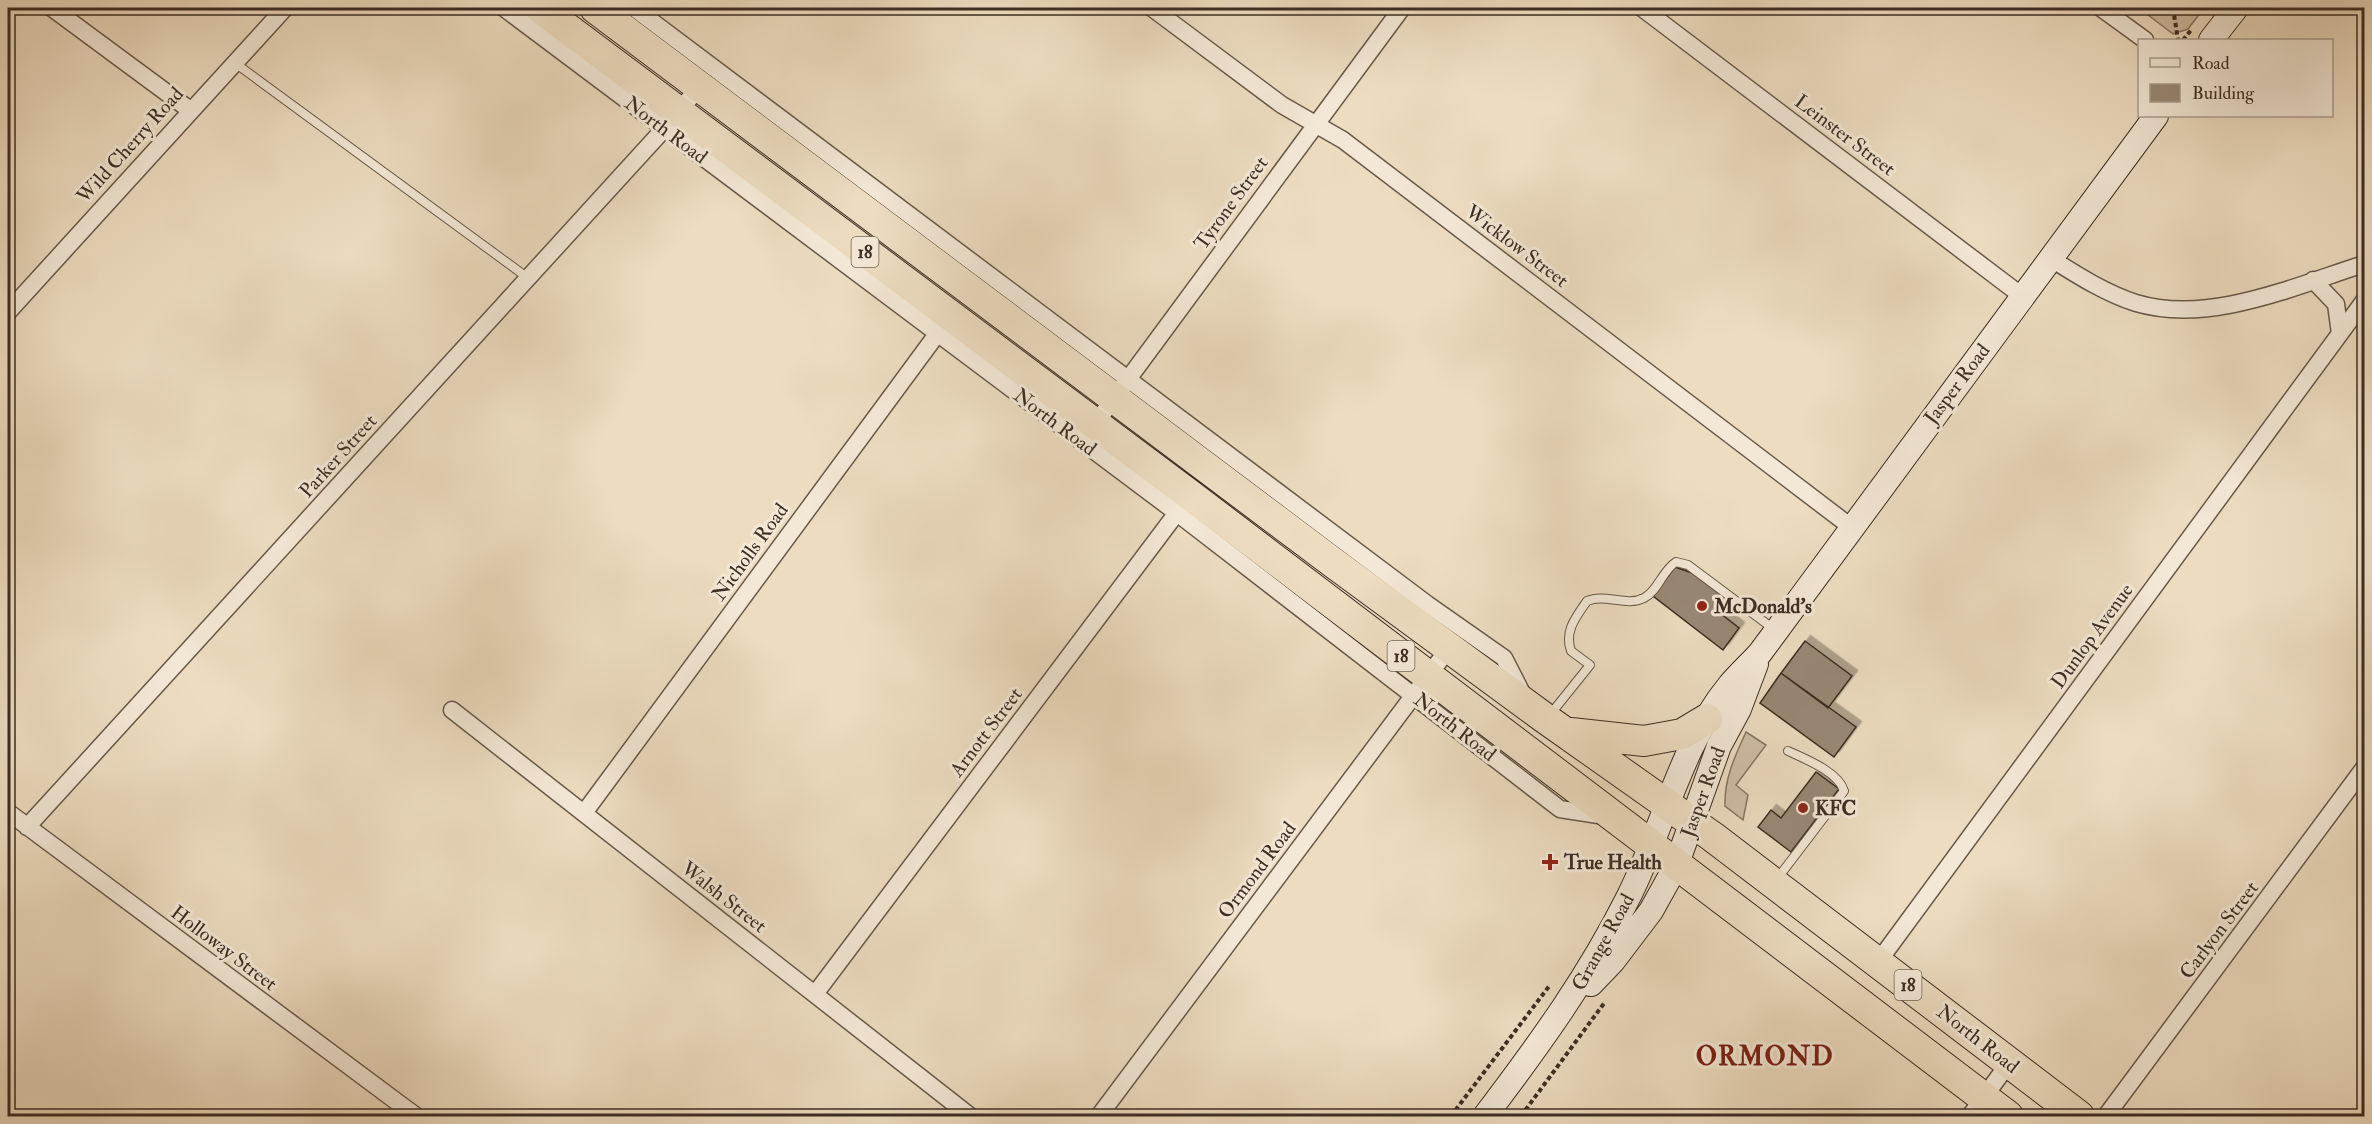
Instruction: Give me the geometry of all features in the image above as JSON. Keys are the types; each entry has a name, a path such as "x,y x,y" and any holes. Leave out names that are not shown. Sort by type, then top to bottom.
{"highway":[{"name":"North Road","path":"540,8 672,121 944,325 1095,424 1183,504 1421,686 1611,817 1766,934 1977,1107 2008,1116"},
{"name":"North Road","path":"595,8 1121,388 1449,648 1783,889 2079,1116"},
{"path":"1548,720 1600,738 1644,741 1682,734 1707,719"},
{"path":"1766,934 1783,889"}],"main road":[{"path":"2212,39 2236,8"},
{"name":"Jasper Road","path":"1667,804 1707,719 1728,687 1760,653 2155,117"},
{"name":"Jasper Road","path":"1676,866 1719,746 1740,710 1760,653"},
{"name":"Grange Road","path":"1563,1012 1629,895 1667,804"},
{"name":"Grange Road","path":"1485,1116 1563,1012 1612,961 1651,911 1676,866"}],"street":[{"path":"52,8 190,110"},
{"name":"Wild Cherry Road","path":"11,302 285,8"},
{"name":"North Road","path":"504,8 672,121"},
{"name":"North Road","path":"634,8 1121,388 1504,658 1548,720"},
{"name":"Wicklow Street","path":"1152,8 1282,105 1343,140 1851,527"},
{"name":"Tyrone Street","path":"1095,424 1402,8"},
{"name":"Leinster Street","path":"1642,8 2022,296"},
{"path":"2101,8 2144,39"},
{"name":"Parker Street","path":"27,827 672,121 700,86"},
{"path":"2050,258 2116,295 2155,307 2179,310 2226,305 2364,264"},
{"path":"2313,280 2336,304 2340,334"},
{"name":"Dunlop Avenue","path":"1878,962 2364,301"},
{"name":"North Road","path":"944,325 1183,504"},
{"name":"Nicholls Road","path":"584,813 944,325"},
{"name":"Arnott Street","path":"815,994 1183,504"},
{"name":"Ormond Road","path":"1099,1116 1449,648"},
{"name":"Walsh Street","path":"452,710 970,1116"},
{"name":"Carlyon Street","path":"2106,1116 2364,768"},
{"name":"Holloway Street","path":"8,812 416,1116"},
{"path":"1977,1107 2009,1063"}],"lane":[{"path":"235,63 528,278"},
{"path":"1548,720 1590,665 1571,651 1568,640 1571,625 1587,601 1604,597 1634,601 1643,599 1676,562 1688,565 1775,630"},
{"path":"1783,889 1844,791 1842,783 1811,762 1788,751"}],"path":[{"path":"2173,8 2178,39"},
{"path":"1451,1116 1557,976"},
{"path":"1521,1116 1606,1001"}],"shaded area":[{"path":"2139,8 2204,8 2188,29 2173,34"},
{"path":"1746,732 1766,745 1736,785 1748,795 1743,820 1725,806 1725,796 1731,768"}],"building":[{"path":"1675,567 1692,573 1733,604 1724,616 1739,628 1723,650 1653,596"},
{"path":"1805,641 1852,676 1828,708 1781,673"},
{"path":"1781,673 1856,727 1834,757 1760,703"},
{"path":"1816,772 1839,789 1791,852 1758,827 1771,810 1781,818"}],"place":[{"name":"McDonald's","path":"1702,606"},
{"name":"KFC","path":"1803,808"},
{"name":"True Health","path":"1550,862"}],"district":[{"name":"ORMOND","path":"1765,1057"}]}
